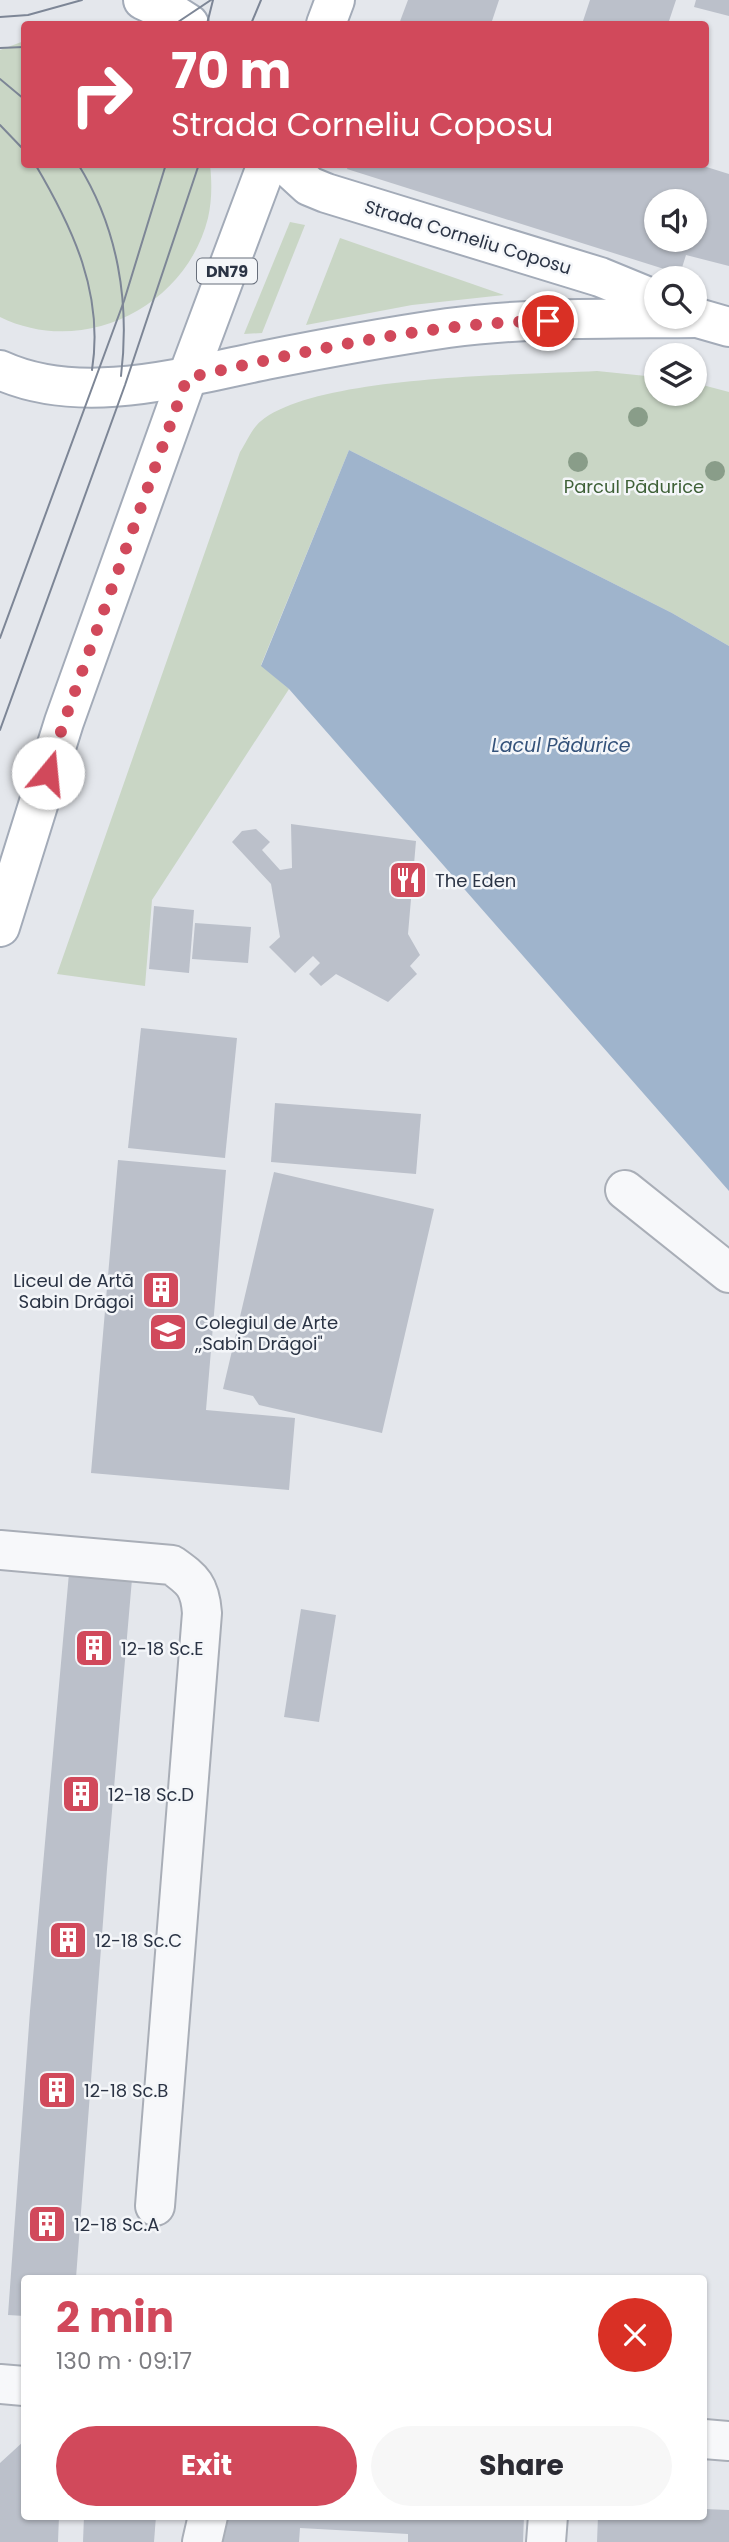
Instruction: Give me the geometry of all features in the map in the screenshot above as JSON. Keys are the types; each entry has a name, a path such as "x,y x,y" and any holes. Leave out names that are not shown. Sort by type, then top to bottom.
{"main road":[{"path":"143,0 184,21"},
{"path":"327,21 335,0"},
{"name":"DN79","path":"0,927 64,722 266,168"},
{"name":"Strada Corneliu Coposu","path":"289,168 309,186 326,194 600,276 644,295"},
{"path":"0,370 36,382 61,385 125,385 187,378 265,360 449,328 523,321 644,321"}],"street":[{"path":"625,1189 729,1273"},
{"path":"0,1550 172,1565 191,1578 201,1595 202,1613 155,2206"},
{"path":"0,2384 21,2386"},
{"path":"707,2439 729,2441"},
{"path":"202,2542 207,2520"},
{"path":"546,2542 548,2520"}],"green space":[{"path":"21,42 21,168 210,168 208,218 196,249 178,277 154,299 127,316 96,327 64,331 32,328 0,317 0,50"},
{"path":"290,222 305,225 262,333 244,334"},
{"path":"340,238 504,295 412,305 306,325"},
{"name":"Parcul Pădurice","path":"597,371 644,376 644,406 707,406 707,386 729,392 729,646 672,613 349,450 261,665 289,689 152,900 145,986 57,974 240,452 252,432 261,421 288,406 326,394 371,386 472,376"}],"water":[{"name":"Lacul Pădurice","path":"349,450 672,613 729,646 729,1191 289,689 261,666"}],"building":[{"path":"408,0 499,0 492,21 400,21"},
{"path":"590,0 676,0 669,21 583,21"},
{"path":"696,0 729,0 729,16 694,7"},
{"path":"709,168 729,174 729,266 686,255 683,266 655,266 347,169"},
{"path":"291,824 416,841 408,934 420,955 410,966 417,974 388,1002 336,974 321,986 309,974 320,963 313,956 295,973 269,947 280,937 271,884 232,842 242,831 256,829 270,842 262,850 280,870 292,868"},
{"path":"154,906 194,910 189,973 149,969"},
{"path":"195,923 251,927 248,963 192,959"},
{"path":"141,1028 237,1038 225,1158 128,1148"},
{"path":"275,1103 421,1114 416,1174 271,1162"},
{"name":"Liceul de Artă Sabin Drăgoi","path":"118,1160 226,1170 206,1410 295,1418 289,1490 91,1473"},
{"path":"274,1172 434,1209 382,1433 259,1405 253,1396 223,1389"},
{"path":"69,1573 132,1579 76,2275 21,2275 21,2316 8,2315 30,2011"},
{"path":"301,1609 336,1615 319,1722 284,1717"},
{"path":"21,2444 21,2520 59,2520 58,2542 0,2542 0,2463"},
{"path":"707,2509 729,2510 729,2542 597,2542 598,2520 707,2520"},
{"path":"84,2520 156,2520 154,2542 83,2542"},
{"path":"227,2520 524,2520 523,2542 408,2542 408,2534 300,2528 299,2542 220,2542 222,2523 227,2523"}],"tram line":[{"path":"0,17 28,15 82,0"},
{"path":"180,21 211,0"},
{"path":"208,21 213,0"},
{"path":"252,21 261,0"},
{"path":"0,48 21,47"},
{"path":"0,79 21,96"},
{"path":"0,125 21,147"},
{"path":"37,168 62,212 82,262 94,315 92,370"},
{"path":"80,168 103,214 118,266 124,321 121,376"},
{"path":"0,638 124,301 165,168"},
{"path":"0,730 125,385 198,168"}],"place":[{"name":"The Eden","path":"408,880"},
{"name":"Liceul de Artă Sabin Drăgoi","path":"161,1290"},
{"name":"Colegiul de Arte ,,Sabin Drăgoi\"","path":"168,1332"},
{"name":"12-18 Sc.E","path":"94,1648"},
{"name":"12-18 Sc.D","path":"81,1794"},
{"name":"12-18 Sc.C","path":"68,1940"},
{"name":"12-18 Sc.B","path":"57,2090"},
{"name":"12-18 Sc.A","path":"47,2224"}],"route":[{"path":"48,773 187,378 265,360 449,328 548,321"}]}
